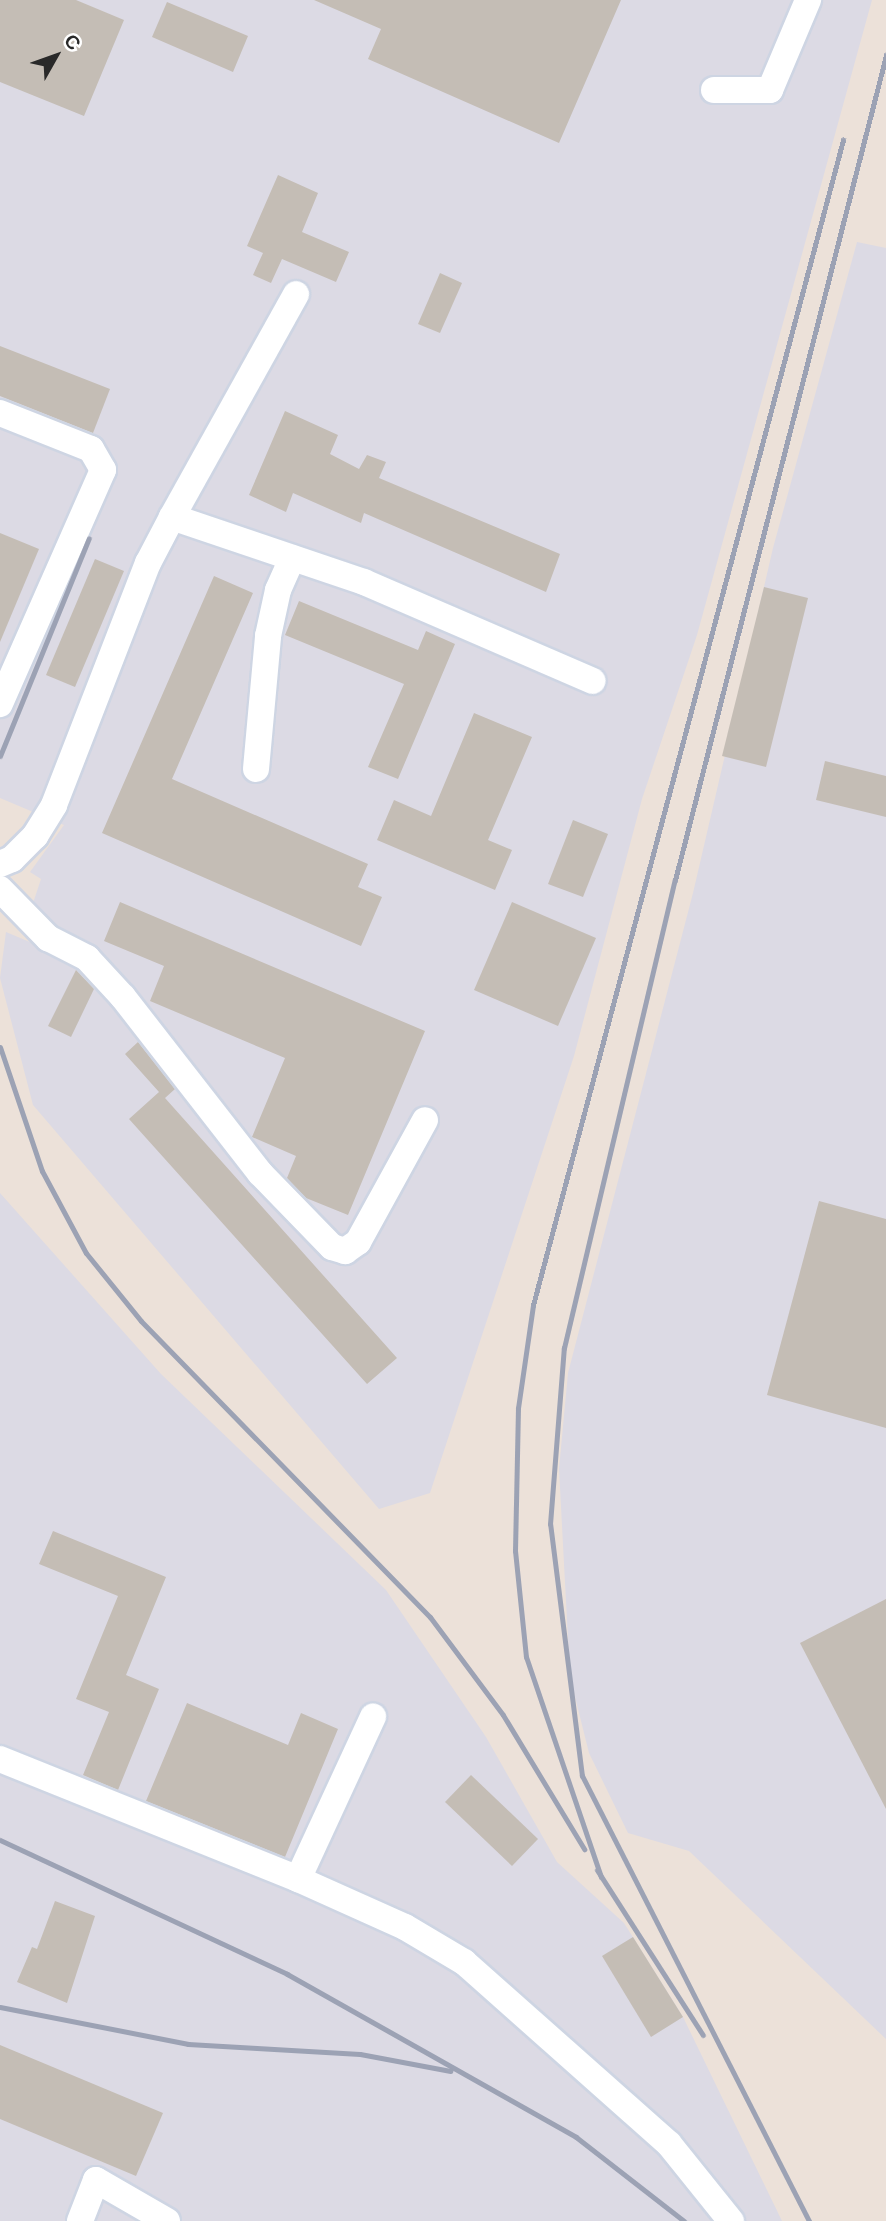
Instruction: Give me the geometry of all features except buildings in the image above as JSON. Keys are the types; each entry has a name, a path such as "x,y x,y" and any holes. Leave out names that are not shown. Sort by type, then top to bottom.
{"lane":[{"path":"713,90 770,90 808,0"},
{"path":"0,864 12,859 35,836 54,805 148,563 296,294"},
{"path":"0,413 91,449 103,470 0,704"},
{"path":"172,517 365,582 593,681"},
{"path":"256,769 268,636 278,590 292,558"},
{"path":"0,889 48,938 87,958 123,997 260,1172 332,1247 345,1251 358,1242 425,1120"},
{"path":"298,1879 373,1717"},
{"path":"0,1759 298,1879 405,1927 464,1962 669,2144 731,2221"},
{"path":"80,2221 96,2179 167,2221"}],"shaded area":[{"path":"0,0 872,0 697,635 642,799 574,1056 430,1493 379,1509 33,1105 0,978 6,932 44,948 54,924 33,903 41,879 30,872 64,825 0,798"},
{"path":"857,242 886,248 886,2039 689,1851 628,1833 589,1753 570,1677 559,1469 568,1373 693,893 773,548"},
{"path":"0,1193 161,1374 386,1590 486,1737 557,1862 624,1923 683,2017 782,2221 0,2221"}],"railway":[{"path":"809,2221 582,1776 550,1524 564,1348 675,880 886,55"},
{"path":"601,1877 526,1657 515,1551 518,1408 533,1305 843,140"},
{"path":"0,756 89,538"},
{"path":"0,1047 42,1171 86,1253 141,1321 430,1617 503,1715 584,1849"},
{"path":"0,1840 287,1974 576,2137 684,2221"},
{"path":"597,1870 703,2035"},
{"path":"0,2007 188,2044 360,2054 450,2071"}]}
